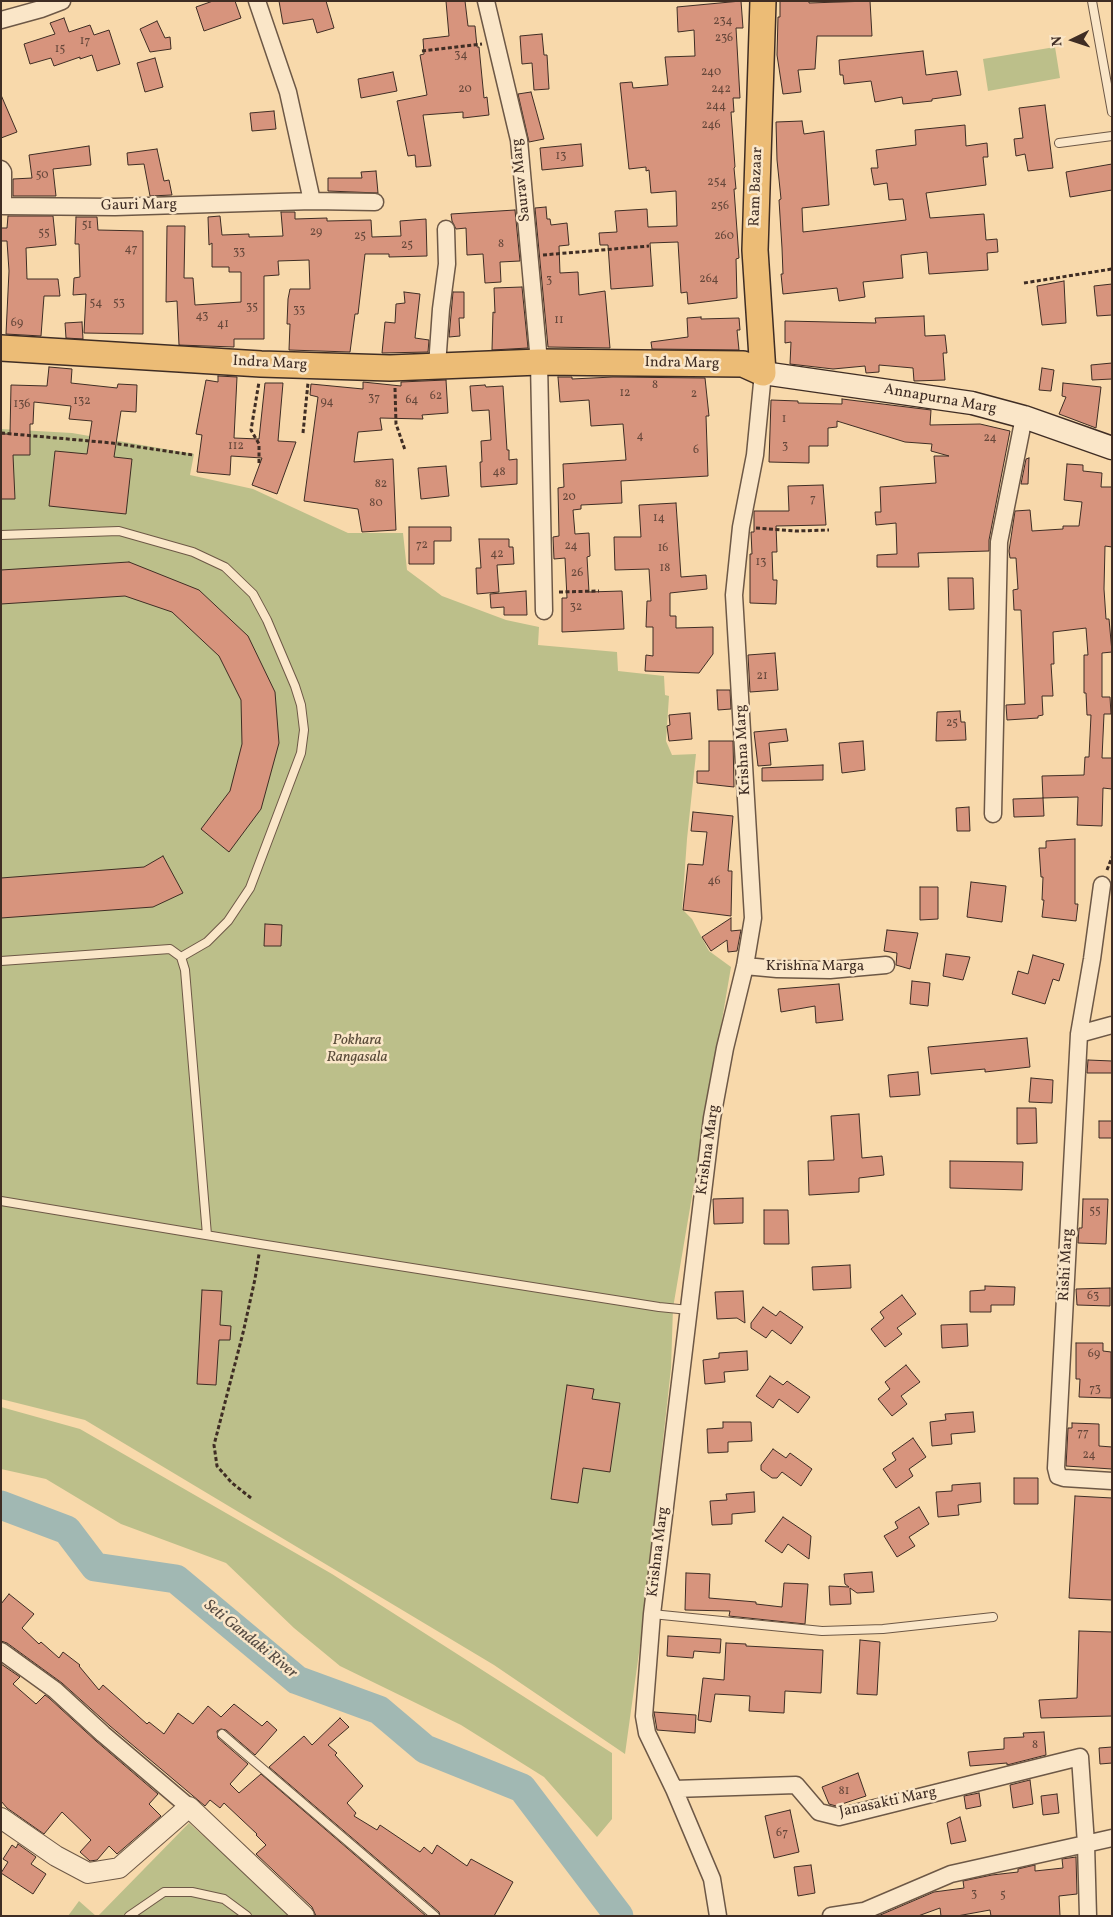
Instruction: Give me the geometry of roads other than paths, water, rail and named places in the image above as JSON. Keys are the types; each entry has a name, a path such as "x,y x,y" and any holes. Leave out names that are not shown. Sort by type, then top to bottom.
{"main road":[{"name":"Ram Bazaar","path":"763,1 755,250 763,373"},
{"name":"Indra Marg","path":"1,348 309,366 394,367 539,362 743,364 763,373"},
{"name":"Annapurna Marg","path":"763,373 972,403 1024,417 1112,448"}],"street":[{"path":"1,20 62,1"},
{"path":"257,1 288,92 312,201"},
{"name":"Saurav Marg","path":"486,1 519,140 539,362"},
{"name":"Gauri Marg","path":"1,169 3,172 2,206 115,207 312,201 375,202"},
{"path":"437,366 441,308 447,264 446,229"},
{"path":"539,362 544,611"},
{"name":"Krishna Marg","path":"718,1916 712,1879 674,1789 647,1733 644,1716 652,1614 712,1118 725,1048 745,966 753,918 734,595 741,526 755,455 763,373"},
{"path":"993,814 998,542 1024,417"},
{"name":"Rishi Marg","path":"1102,885 1079,1034 1056,1468 1058,1476 1064,1478 1112,1481"},
{"name":"Krishna Marga","path":"745,966 830,970 886,966"},
{"path":"1079,1034 1112,1025"},
{"path":"1,1651 55,1690 103,1734 189,1807 304,1916"},
{"name":"Janasakti Marg","path":"674,1789 796,1785 819,1812 839,1817 1080,1757 1086,1844"},
{"path":"1,1818 56,1856 88,1873 119,1868 189,1807"},
{"path":"831,1916 864,1911 951,1874 1112,1838"},
{"path":"1086,1844 1088,1916"}],"lane":[{"path":"1092,1 1112,112"},
{"path":"1059,143 1112,136"},
{"path":"1,535 119,531 193,552 225,567 253,594 267,620 295,686 304,730 301,753 250,888 228,921 207,942 181,957"},
{"path":"1,961 170,950 181,957 185,970 207,1235"},
{"path":"1,1201 260,1244 689,1310"},
{"path":"652,1614 822,1631 883,1628 993,1617"},
{"path":"222,1734 435,1916"},
{"path":"128,1916 164,1892 192,1892 224,1899 247,1916"}],"waterway":[{"name":"Seti Gandaki River","path":"1,1505 67,1530 95,1567 176,1579 297,1680 379,1710 425,1749 522,1788 619,1916"}],"park label":[{"name":"Pokhara Rangasala","path":"357,1050"}]}
